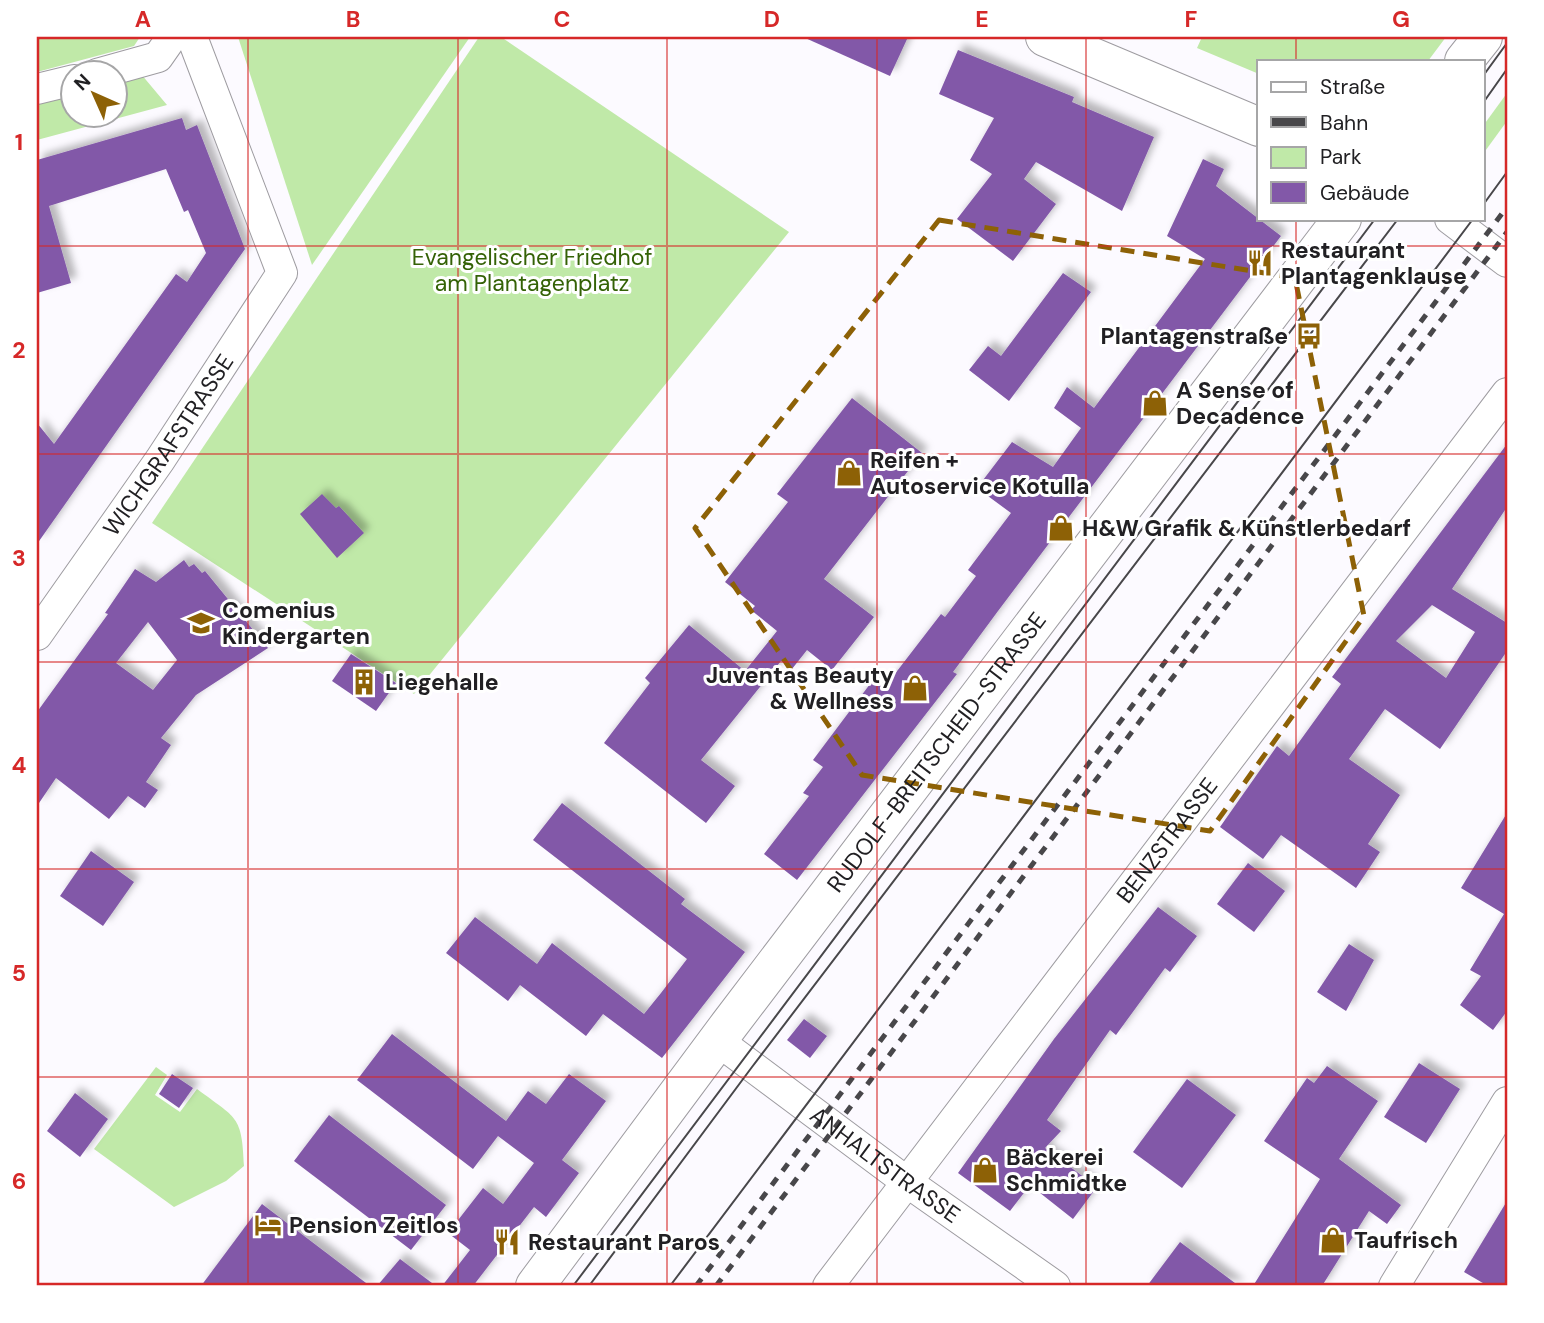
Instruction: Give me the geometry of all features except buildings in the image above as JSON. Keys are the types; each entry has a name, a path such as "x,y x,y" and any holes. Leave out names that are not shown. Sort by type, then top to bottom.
{"street":[{"path":"130,65 158,57 172,37"},
{"name":"WICHGRAFSTRASSE","path":"37,635 160,460 282,273 192,37"},
{"path":"1045,37 1257,126"},
{"path":"1465,60 1483,37"},
{"path":"37,89 60,83"},
{"name":"RUDOLF-BREITSCHEID-STRASSE","path":"535,1286 1341,220"},
{"path":"1451,220 1507,262"},
{"name":"BENZSTRASSE","path":"828,1286 1507,393"},
{"name":"ANHALTSTRASSE","path":"718,1041 906,1182 1055,1286"},
{"path":"1394,1286 1507,1102"}],"highlighted area":[{"path":"939,220 1295,278 1364,616 1210,831 862,775 695,528"}],"green space":[{"path":"37,37 140,37 134,46 82,60 60,60 60,66 37,72"},
{"path":"238,37 470,37 312,265"},
{"name":"Evangelischer Friedhof am Plantagenplatz","path":"479,37 501,37 789,232 414,694 152,523"},
{"path":"1202,37 1446,37 1429,60 1257,60 1257,73 1197,48"},
{"path":"141,74 167,105 130,115 130,77"},
{"path":"1507,93 1507,121 1484,153 1484,125"},
{"path":"60,96 60,130 74,130 37,140 37,102"},
{"path":"156,1067 167,1075 155,1095 180,1112 197,1089 229,1113 239,1127 241,1137 244,1166 226,1181 174,1207 94,1149"}],"tram line":[{"path":"1484,75 1507,43"},
{"path":"1484,102 1507,69"},
{"path":"1484,204 1507,172"},
{"path":"573,1286 1374,220"},
{"path":"589,1286 752,1067 1397,220"},
{"path":"670,1286 1472,220"}],"railway":[{"path":"696,1286 1507,207"},
{"path":"716,1286 1507,232"}],"place":[{"name":"Restaurant Plantagenklause","path":"1260,263"},
{"name":"Plantagenstraße","path":"1309,336"},
{"name":"A Sense of Decadence","path":"1155,403"},
{"name":"Reifen + Autoservice Kotulla","path":"849,473"},
{"name":"H&W Grafik & Künstlerbedarf","path":"1061,528"},
{"name":"Comenius Kindergarten","path":"201,623"},
{"name":"Liegehalle","path":"364,682"},
{"name":"Juventas Beauty & Wellness","path":"915,688"},
{"name":"Bäckerei Schmidtke","path":"985,1170"},
{"name":"Pension Zeitlos","path":"268,1225"},
{"name":"Taufrisch","path":"1333,1240"},
{"name":"Restaurant Paros","path":"507,1242"}]}
